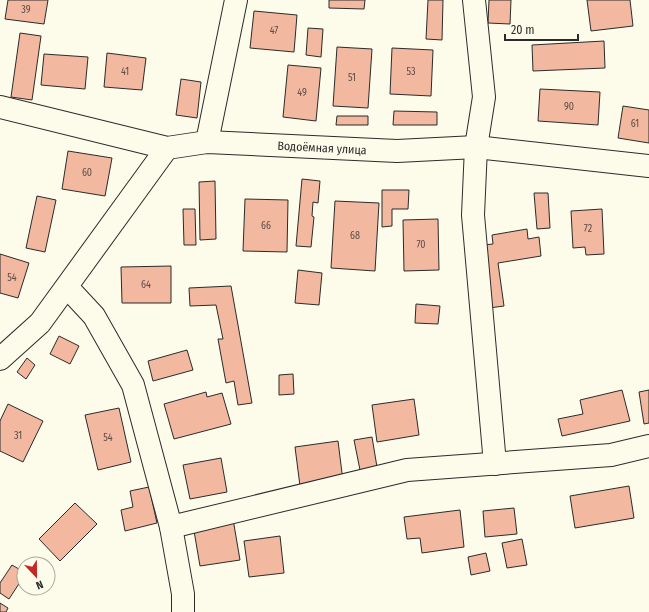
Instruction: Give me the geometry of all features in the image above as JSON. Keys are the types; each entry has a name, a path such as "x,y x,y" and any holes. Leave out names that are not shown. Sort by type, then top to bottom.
{"street":[{"path":"207,142 236,0"},
{"path":"474,0 484,97 476,147 473,215 495,464"},
{"name":"Водоёмная улица","path":"0,107 167,148 207,142 397,151 476,147 649,166"},
{"path":"0,359 40,323 167,148"},
{"path":"67,287 94,316 133,385 171,527 183,594 183,612"},
{"path":"171,527 407,470 611,455 649,446"}],"building":[{"path":"8,0 48,0 44,24 5,19"},
{"path":"329,0 365,0 364,9 329,8"},
{"path":"428,0 443,0 442,40 426,39"},
{"path":"489,0 511,0 510,24 488,23"},
{"path":"587,0 630,0 633,26 591,31"},
{"path":"254,11 297,15 294,52 250,48"},
{"path":"308,28 323,29 321,57 306,55"},
{"path":"20,33 41,36 32,100 11,97"},
{"path":"604,41 605,68 533,71 532,45"},
{"path":"337,47 372,49 368,108 333,106"},
{"path":"392,48 433,50 431,96 390,94"},
{"path":"107,53 146,58 142,90 104,87"},
{"path":"44,54 88,57 85,89 41,85"},
{"path":"288,65 321,68 316,121 283,117"},
{"path":"181,79 201,82 197,118 176,115"},
{"path":"540,89 600,92 598,125 538,121"},
{"path":"623,106 649,110 649,143 618,138"},
{"path":"394,111 437,112 437,125 393,125"},
{"path":"337,116 368,116 368,125 336,125"},
{"path":"68,151 112,158 105,196 62,189"},
{"path":"302,179 320,181 318,203 313,202 312,216 314,217 311,247 296,246"},
{"path":"215,181 216,239 200,240 199,182"},
{"path":"382,190 409,190 408,209 392,209 392,226 382,227"},
{"path":"534,193 548,193 550,228 537,229"},
{"path":"37,196 56,200 45,252 26,248"},
{"path":"245,199 288,200 287,252 243,251"},
{"path":"335,201 379,203 375,271 331,268"},
{"path":"183,209 195,209 196,245 184,245"},
{"path":"602,209 604,254 586,255 585,247 573,248 571,211"},
{"path":"438,219 439,270 404,271 403,220"},
{"path":"527,229 528,239 539,237 541,256 498,263 504,306 489,308 483,245 493,244 492,235"},
{"path":"0,254 29,263 18,298 0,293"},
{"path":"171,266 171,303 122,303 121,267"},
{"path":"298,270 322,273 319,305 295,303"},
{"path":"231,286 252,403 238,405 234,381 226,383 218,339 223,339 216,305 190,306 189,288"},
{"path":"416,304 440,306 438,324 415,323"},
{"path":"59,336 79,346 70,364 50,354"},
{"path":"187,350 193,370 153,381 148,361"},
{"path":"27,358 35,365 26,379 17,372"},
{"path":"293,374 294,394 279,395 279,375"},
{"path":"622,390 630,421 562,436 558,419 583,414 580,400"},
{"path":"649,390 649,423 644,424 639,392"},
{"path":"206,392 207,397 222,393 231,424 174,439 164,404"},
{"path":"414,399 419,435 377,442 372,405"},
{"path":"8,404 43,421 23,462 0,451 0,421"},
{"path":"119,408 131,462 98,470 85,415"},
{"path":"372,437 377,467 360,470 354,440"},
{"path":"338,441 343,481 300,486 295,447"},
{"path":"221,458 227,492 190,499 183,465"},
{"path":"629,486 634,518 575,528 570,496"},
{"path":"149,487 157,523 125,531 121,510 133,507 130,491"},
{"path":"75,503 97,524 60,561 39,539"},
{"path":"514,508 517,534 485,537 483,511"},
{"path":"460,510 464,547 422,553 420,538 407,539 404,517"},
{"path":"233,519 240,560 200,566 193,525"},
{"path":"280,536 284,573 249,577 244,541"},
{"path":"522,539 527,565 507,568 502,543"},
{"path":"486,553 490,571 471,575 468,557"},
{"path":"12,565 16,567 16,588 9,599 0,593 0,583"},
{"path":"0,603 8,608 6,612 0,612"}]}
